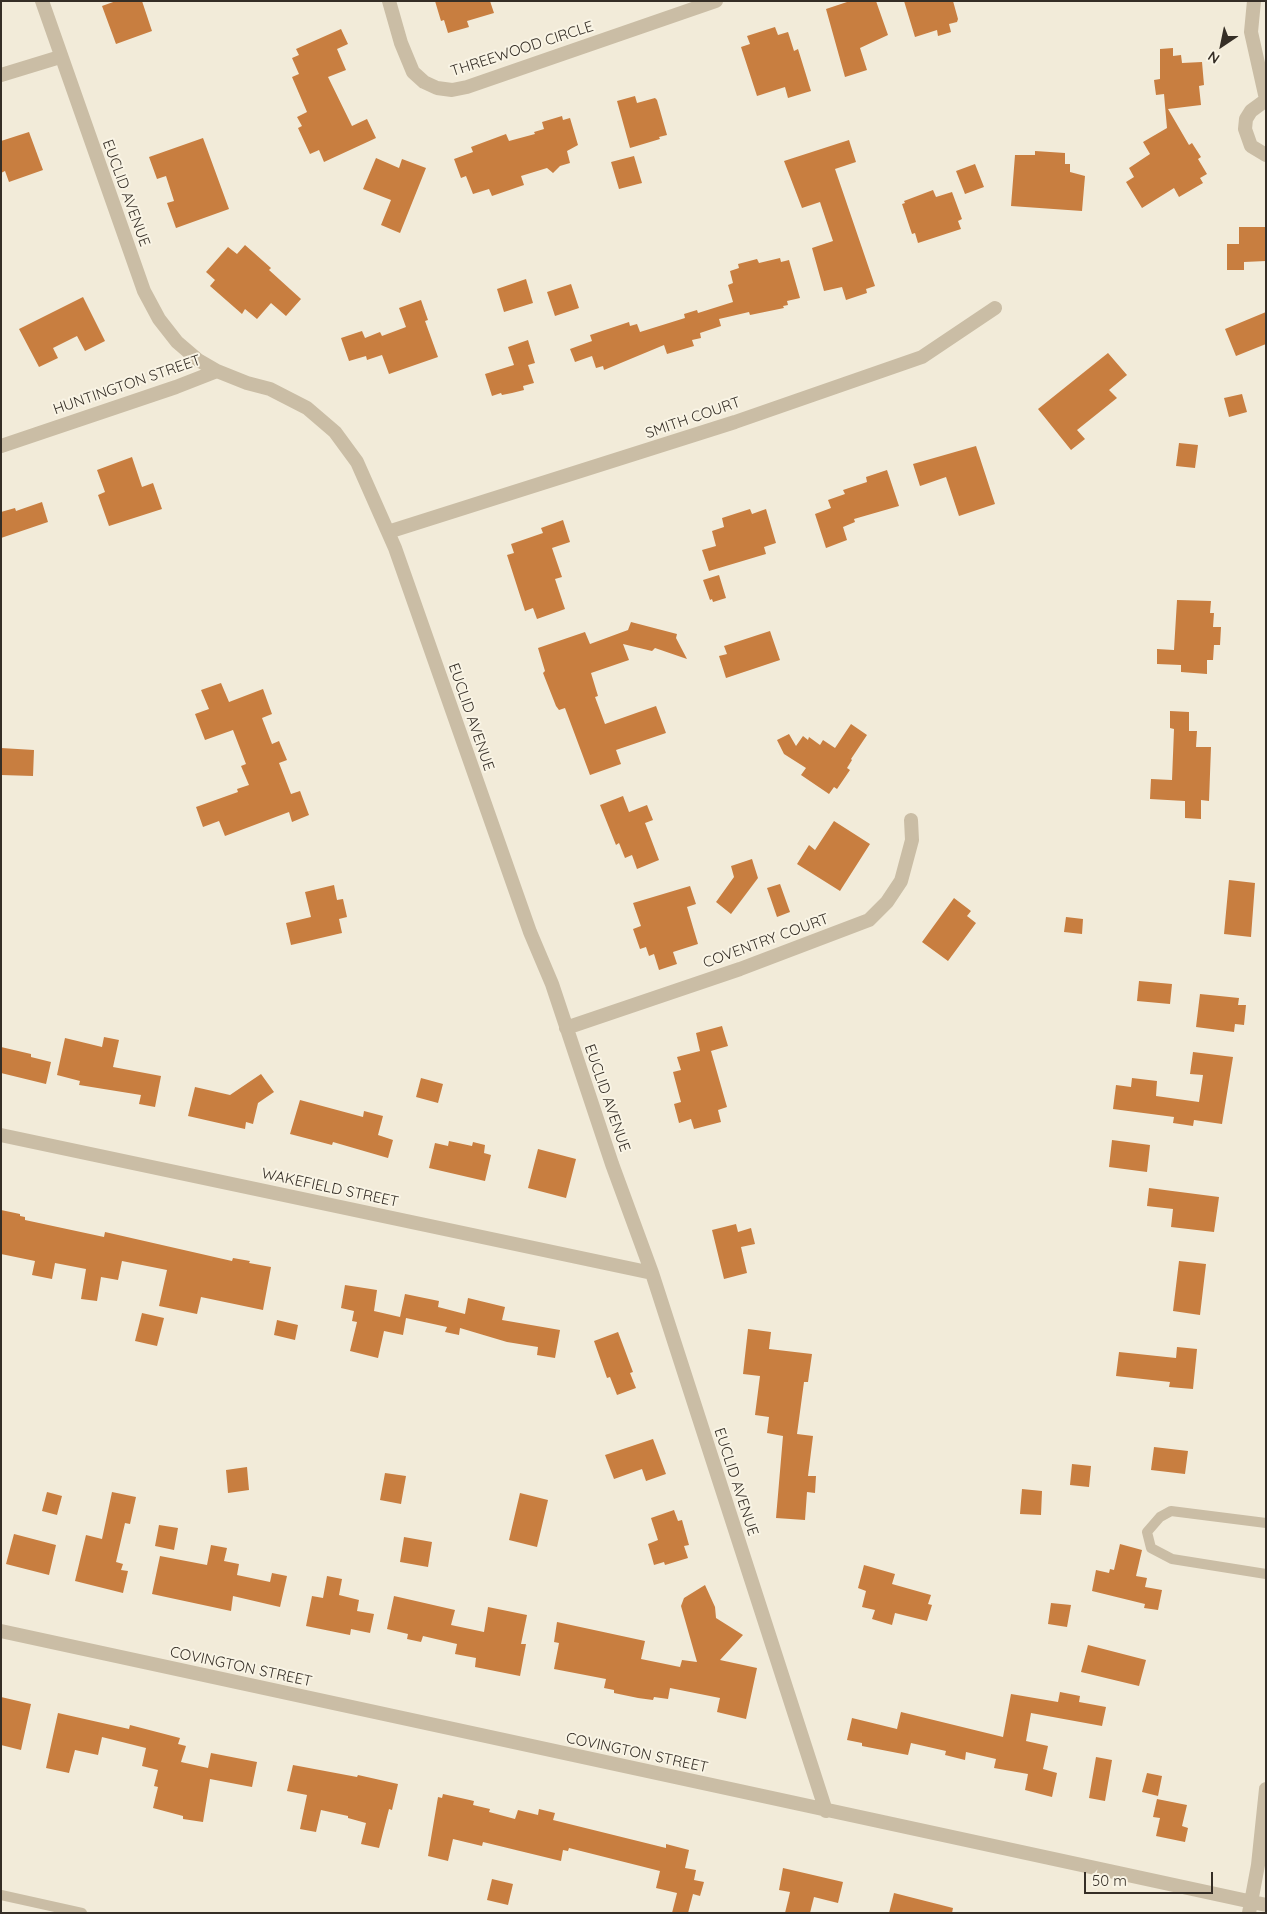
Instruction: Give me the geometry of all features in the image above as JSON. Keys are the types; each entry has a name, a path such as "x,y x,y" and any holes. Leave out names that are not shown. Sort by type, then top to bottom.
{"street":[{"name":"EUCLID AVENUE","path":"42,1 60,57 144,291 159,319 177,342 198,360 217,371"},
{"name":"THREEWOOD CIRCLE","path":"389,1 406,58 414,72 424,82 437,88 452,90 467,87 716,1"},
{"path":"1254,1 1251,32 1266,100 1250,111 1246,119 1245,129 1251,146 1266,156"},
{"path":"1,75 60,57"},
{"name":"SMITH COURT","path":"388,532 726,425 922,357 996,308"},
{"name":"HUNTINGTON STREET","path":"1,446 176,387 217,371 282,394 316,415"},
{"name":"EUCLID AVENUE","path":"316,415 335,432 357,462 388,532 652,1273 826,1811"},
{"name":"COVENTRY COURT","path":"566,1028 740,969 869,920 887,902 901,881 912,840 911,820"},
{"name":"WAKEFIELD STREET","path":"1,1135 652,1273"},
{"name":"COVINGTON STREET","path":"1,1631 826,1811 1250,1907 1266,1905"},
{"path":"1250,1907 1266,1789"}],"lane":[{"path":"1266,1523 1171,1511 1160,1517 1147,1532 1151,1548 1172,1559 1266,1574"},
{"path":"1,1894 82,1913"}],"building":[{"path":"116,1 142,1 152,31 116,44 102,6"},
{"path":"435,1 490,1 494,13 467,21 469,27 448,33 444,20 441,21"},
{"path":"850,1 876,1 888,35 860,48 867,70 845,77 826,9"},
{"path":"904,1 953,1 958,19 957,22 949,24 951,32 938,36 937,30 915,37"},
{"path":"775,27 778,35 788,32 794,51 798,49 811,91 788,98 785,87 757,96 741,47 750,44 747,36"},
{"path":"341,29 348,44 337,49 346,70 328,77 352,126 367,119 376,138 324,162 319,150 310,154 298,128 302,126 297,117 307,112 292,77 299,74 292,58 299,55 296,49"},
{"path":"1173,48 1173,56 1181,55 1182,63 1202,62 1204,85 1199,86 1201,105 1168,109 1189,145 1192,143 1201,157 1198,159 1207,174 1200,178 1203,183 1179,197 1174,188 1142,208 1126,182 1134,177 1129,168 1150,154 1143,142 1167,128 1164,94 1156,95 1154,80 1160,79 1160,49"},
{"path":"635,96 637,103 655,98 657,100 667,135 630,148 617,101"},
{"path":"562,116 563,120 570,118 578,145 567,151 570,163 560,166 553,173 547,168 521,176 524,185 492,196 489,189 473,194 466,176 461,178 454,159 473,152 471,147 506,134 509,141 535,134 534,132 544,129 542,122"},
{"path":"29,132 43,170 9,182 5,171 1,173 1,141"},
{"path":"203,138 229,209 176,228 167,203 174,201 166,176 157,179 149,157"},
{"path":"849,140 856,162 835,169 875,286 866,289 867,293 846,300 842,287 824,291 812,248 833,241 820,202 802,208 784,161"},
{"path":"1035,151 1065,153 1065,164 1070,164 1070,172 1085,176 1082,211 1011,206 1015,155 1035,155"},
{"path":"634,156 642,183 619,189 611,162"},
{"path":"376,158 399,168 402,159 426,168 400,233 381,225 391,200 363,189"},
{"path":"975,164 984,187 965,194 956,171"},
{"path":"933,190 936,197 952,192 962,219 958,221 961,229 918,243 915,233 912,234 902,204 905,203 904,201"},
{"path":"1239,227 1266,227 1266,261 1244,262 1244,270 1227,270 1227,244 1239,244"},
{"path":"245,245 301,299 286,316 271,303 257,319 245,309 242,314 210,286 215,280 206,272 228,247 237,254"},
{"path":"780,258 781,262 789,260 800,298 787,301 788,305 783,306 784,308 750,315 749,312 719,319 721,326 700,333 701,338 692,340 694,346 667,354 664,345 604,370 603,366 596,368 592,356 575,362 570,349 592,341 590,335 629,322 630,326 637,324 640,332 685,318 684,314 697,310 698,313 733,302 728,285 733,283 730,271 739,268 738,264 757,259 759,263"},
{"path":"526,279 533,303 504,312 497,289"},
{"path":"571,284 579,308 555,316 547,292"},
{"path":"83,297 105,341 85,351 77,336 53,348 58,358 39,367 19,329"},
{"path":"421,300 428,320 425,321 438,357 389,374 382,355 367,360 366,356 349,361 341,338 362,331 365,338 380,332 382,336 406,327 399,308"},
{"path":"1266,312 1266,344 1236,356 1225,329"},
{"path":"528,340 535,363 528,365 534,383 523,386 524,390 492,396 485,374 514,365 508,347"},
{"path":"1108,353 1127,375 1109,390 1117,398 1077,430 1085,439 1071,450 1038,409"},
{"path":"1242,394 1247,412 1229,417 1224,398"},
{"path":"1179,443 1198,445 1195,468 1176,466"},
{"path":"976,446 995,504 959,516 946,477 920,486 913,464"},
{"path":"132,457 142,487 153,483 162,509 109,526 98,495 105,492 97,470"},
{"path":"887,470 899,506 854,519 855,522 843,527 847,540 826,548 815,514 831,508 828,500 845,494 843,490 867,482 866,477"},
{"path":"42,502 48,522 1,538 1,512 15,508 16,511"},
{"path":"750,509 752,514 766,509 776,543 764,547 766,554 709,571 702,550 716,546 712,531 724,527 722,518"},
{"path":"563,520 570,542 552,548 562,577 555,579 565,609 537,619 533,608 525,611 507,555 514,553 511,544 543,533 541,528"},
{"path":"719,575 726,598 713,602 712,599 710,600 703,580"},
{"path":"1177,600 1211,601 1210,613 1214,613 1213,627 1221,627 1220,645 1214,645 1213,660 1207,660 1207,674 1181,672 1181,665 1157,664 1157,649 1174,650"},
{"path":"631,622 677,634 676,638 687,659 655,648 652,651 623,644 629,660 591,673 598,696 595,697 605,724 656,706 666,733 616,750 621,764 590,775 565,708 559,710 556,706 543,673 545,671 538,648 585,632 590,644 628,630"},
{"path":"770,631 780,660 726,678 719,656 727,654 724,646"},
{"path":"221,683 229,702 263,689 272,714 262,718 272,744 279,741 287,760 279,763 291,794 300,791 309,815 292,822 289,812 225,836 219,821 203,827 196,807 238,792 237,789 249,785 241,766 246,764 233,730 205,740 195,714 209,709 201,690"},
{"path":"1170,711 1189,712 1189,731 1197,731 1196,747 1211,747 1209,801 1201,800 1201,819 1185,818 1185,801 1150,799 1151,779 1172,780 1174,729 1170,728"},
{"path":"851,724 867,735 851,759 847,768 850,770 837,789 834,787 829,794 801,775 806,768 784,754 777,740 789,734 796,746 803,736 808,740 809,737 820,745 823,740 835,748"},
{"path":"1,748 34,750 33,776 1,775"},
{"path":"623,796 629,812 647,805 653,820 645,823 659,860 637,869 632,855 625,858 619,843 616,845 600,805"},
{"path":"834,821 870,844 840,891 797,864 809,845 815,850"},
{"path":"752,859 758,878 731,914 716,902 734,877 731,866"},
{"path":"1229,880 1255,883 1251,937 1224,934"},
{"path":"780,884 790,912 777,917 767,888"},
{"path":"334,885 337,900 343,899 347,917 339,919 342,933 291,945 286,923 311,917 305,892"},
{"path":"690,886 696,904 687,907 698,944 673,952 677,964 659,970 654,954 649,956 646,947 640,949 633,929 641,926 633,903"},
{"path":"954,898 971,911 967,916 976,923 948,961 922,942"},
{"path":"1066,917 1083,919 1082,934 1064,932"},
{"path":"1139,981 1172,984 1170,1004 1137,1001"},
{"path":"1200,994 1239,998 1238,1005 1246,1005 1244,1025 1235,1024 1234,1032 1196,1027"},
{"path":"722,1026 728,1046 711,1051 727,1107 718,1110 721,1122 694,1129 691,1119 679,1123 674,1104 681,1102 673,1072 681,1070 677,1057 700,1051 696,1033"},
{"path":"104,1037 119,1040 113,1067 161,1076 155,1107 139,1104 141,1095 79,1085 80,1081 57,1075 65,1038 102,1047"},
{"path":"1,1047 31,1054 31,1057 51,1062 46,1084 1,1073"},
{"path":"1193,1052 1233,1057 1222,1124 1194,1120 1193,1126 1173,1123 1174,1117 1113,1109 1116,1085 1131,1087 1132,1078 1157,1081 1156,1096 1199,1102 1203,1075 1190,1074"},
{"path":"261,1074 274,1092 258,1103 253,1124 246,1122 245,1129 188,1116 195,1087 230,1095"},
{"path":"421,1078 443,1084 438,1103 416,1097"},
{"path":"300,1100 363,1117 364,1111 383,1116 378,1135 393,1140 388,1158 333,1142 332,1145 290,1134"},
{"path":"1112,1140 1150,1145 1147,1172 1109,1167"},
{"path":"449,1141 472,1146 473,1142 485,1145 484,1153 491,1155 485,1181 429,1168 435,1143 448,1146"},
{"path":"538,1149 576,1159 566,1198 528,1188"},
{"path":"1149,1188 1219,1197 1214,1232 1171,1227 1173,1209 1147,1206"},
{"path":"1,1210 20,1214 20,1216 25,1217 25,1220 104,1237 105,1232 232,1261 233,1258 271,1267 263,1310 201,1297 197,1314 159,1306 167,1270 122,1261 118,1280 101,1277 97,1301 81,1299 86,1269 55,1263 52,1279 32,1275 35,1261 1,1254"},
{"path":"736,1224 738,1232 751,1228 755,1244 741,1247 747,1273 724,1279 712,1230"},
{"path":"1179,1261 1206,1264 1200,1315 1173,1311"},
{"path":"345,1285 377,1290 374,1311 400,1317 405,1294 439,1301 438,1307 465,1314 468,1298 505,1307 502,1320 560,1330 555,1358 537,1355 538,1347 507,1342 460,1328 459,1335 445,1332 447,1327 406,1318 403,1335 384,1331 378,1358 350,1351 357,1322 352,1321 354,1311 341,1308"},
{"path":"142,1313 164,1318 157,1346 135,1341"},
{"path":"277,1320 298,1325 295,1340 274,1335"},
{"path":"748,1329 771,1332 769,1349 812,1354 808,1382 804,1382 797,1434 813,1436 808,1476 816,1476 815,1493 807,1492 805,1520 776,1518 783,1436 767,1433 769,1417 755,1415 760,1376 743,1374"},
{"path":"618,1332 633,1372 630,1373 636,1388 617,1395 610,1377 607,1378 594,1341"},
{"path":"1177,1347 1197,1349 1193,1389 1169,1387 1170,1382 1116,1376 1119,1352 1176,1358"},
{"path":"653,1439 666,1474 646,1481 642,1469 614,1479 605,1455"},
{"path":"1154,1447 1188,1451 1185,1474 1151,1470"},
{"path":"1072,1464 1091,1466 1089,1487 1070,1485"},
{"path":"247,1467 249,1490 228,1493 226,1470"},
{"path":"385,1473 406,1476 401,1504 380,1500"},
{"path":"1022,1489 1042,1491 1041,1515 1020,1514"},
{"path":"47,1492 62,1496 57,1515 42,1511"},
{"path":"112,1492 136,1497 130,1524 125,1523 116,1562 123,1564 121,1570 128,1571 123,1593 75,1581 86,1535 102,1539"},
{"path":"520,1493 548,1500 537,1547 509,1540"},
{"path":"674,1510 678,1521 682,1520 689,1545 684,1546 688,1558 665,1565 664,1562 654,1565 648,1544 658,1540 651,1518"},
{"path":"159,1525 178,1528 174,1550 155,1546"},
{"path":"14,1534 56,1545 49,1575 6,1564"},
{"path":"404,1537 432,1542 428,1567 400,1562"},
{"path":"1120,1544 1142,1550 1136,1576 1147,1578 1145,1587 1162,1590 1158,1610 1144,1608 1145,1604 1092,1591 1096,1570 1109,1573 1110,1569 1114,1570"},
{"path":"211,1545 227,1548 224,1561 239,1564 237,1575 270,1582 272,1573 287,1576 280,1607 233,1596 231,1611 152,1594 160,1556 207,1565"},
{"path":"864,1565 895,1574 892,1584 931,1595 928,1604 932,1605 927,1621 895,1613 892,1625 872,1619 875,1610 862,1607 866,1591 858,1588"},
{"path":"327,1576 342,1579 339,1595 359,1600 357,1611 374,1614 370,1633 351,1629 350,1635 306,1626 312,1596 323,1598"},
{"path":"705,1585 715,1607 716,1618 743,1635 720,1660 757,1668 746,1719 717,1712 720,1698 670,1688 668,1699 654,1697 653,1700 638,1698 614,1693 614,1690 604,1688 606,1679 554,1669 559,1643 554,1642 557,1622 645,1641 641,1659 680,1667 682,1660 697,1662 681,1606 684,1598"},
{"path":"394,1596 455,1610 451,1625 484,1632 488,1607 527,1615 521,1644 526,1644 520,1676 475,1667 476,1658 455,1654 457,1644 423,1636 421,1642 407,1639 408,1634 387,1629"},
{"path":"1051,1603 1071,1605 1067,1627 1048,1624"},
{"path":"1088,1645 1146,1660 1139,1686 1081,1672"},
{"path":"1060,1692 1080,1696 1079,1702 1106,1707 1102,1726 1031,1713 1026,1741 1048,1746 1043,1769 1057,1773 1052,1797 1025,1790 1028,1774 994,1768 996,1759 966,1752 965,1760 945,1755 946,1751 911,1743 908,1755 862,1746 862,1743 847,1740 852,1718 897,1729 901,1712 1003,1737 1011,1694 1058,1702"},
{"path":"1,1697 31,1704 21,1750 1,1745"},
{"path":"58,1713 129,1729 130,1725 180,1738 178,1744 186,1746 181,1762 208,1768 211,1753 257,1762 252,1787 210,1779 203,1822 183,1819 183,1816 153,1808 158,1787 154,1786 158,1770 142,1766 146,1748 102,1737 98,1755 75,1750 69,1773 46,1768"},
{"path":"1096,1757 1112,1760 1105,1801 1089,1798"},
{"path":"293,1765 357,1777 358,1775 398,1784 392,1810 389,1809 379,1848 361,1844 366,1823 348,1818 348,1816 321,1810 316,1832 300,1829 307,1795 287,1791"},
{"path":"1147,1773 1162,1776 1158,1796 1142,1792"},
{"path":"443,1794 474,1801 473,1805 490,1809 489,1812 515,1819 518,1810 538,1815 539,1809 555,1813 553,1820 666,1848 666,1844 689,1850 685,1868 696,1870 694,1880 704,1882 700,1896 693,1894 688,1913 672,1913 677,1893 656,1888 660,1871 569,1848 568,1851 563,1850 561,1861 483,1842 482,1846 453,1839 448,1861 428,1856 438,1797 442,1798"},
{"path":"1157,1799 1187,1805 1182,1826 1188,1828 1185,1842 1156,1836 1160,1818 1153,1817"},
{"path":"783,1868 843,1882 838,1903 814,1897 810,1913 785,1913 790,1892 779,1890"},
{"path":"492,1879 513,1884 508,1905 487,1900"},
{"path":"894,1893 953,1908 952,1913 889,1913"}]}
